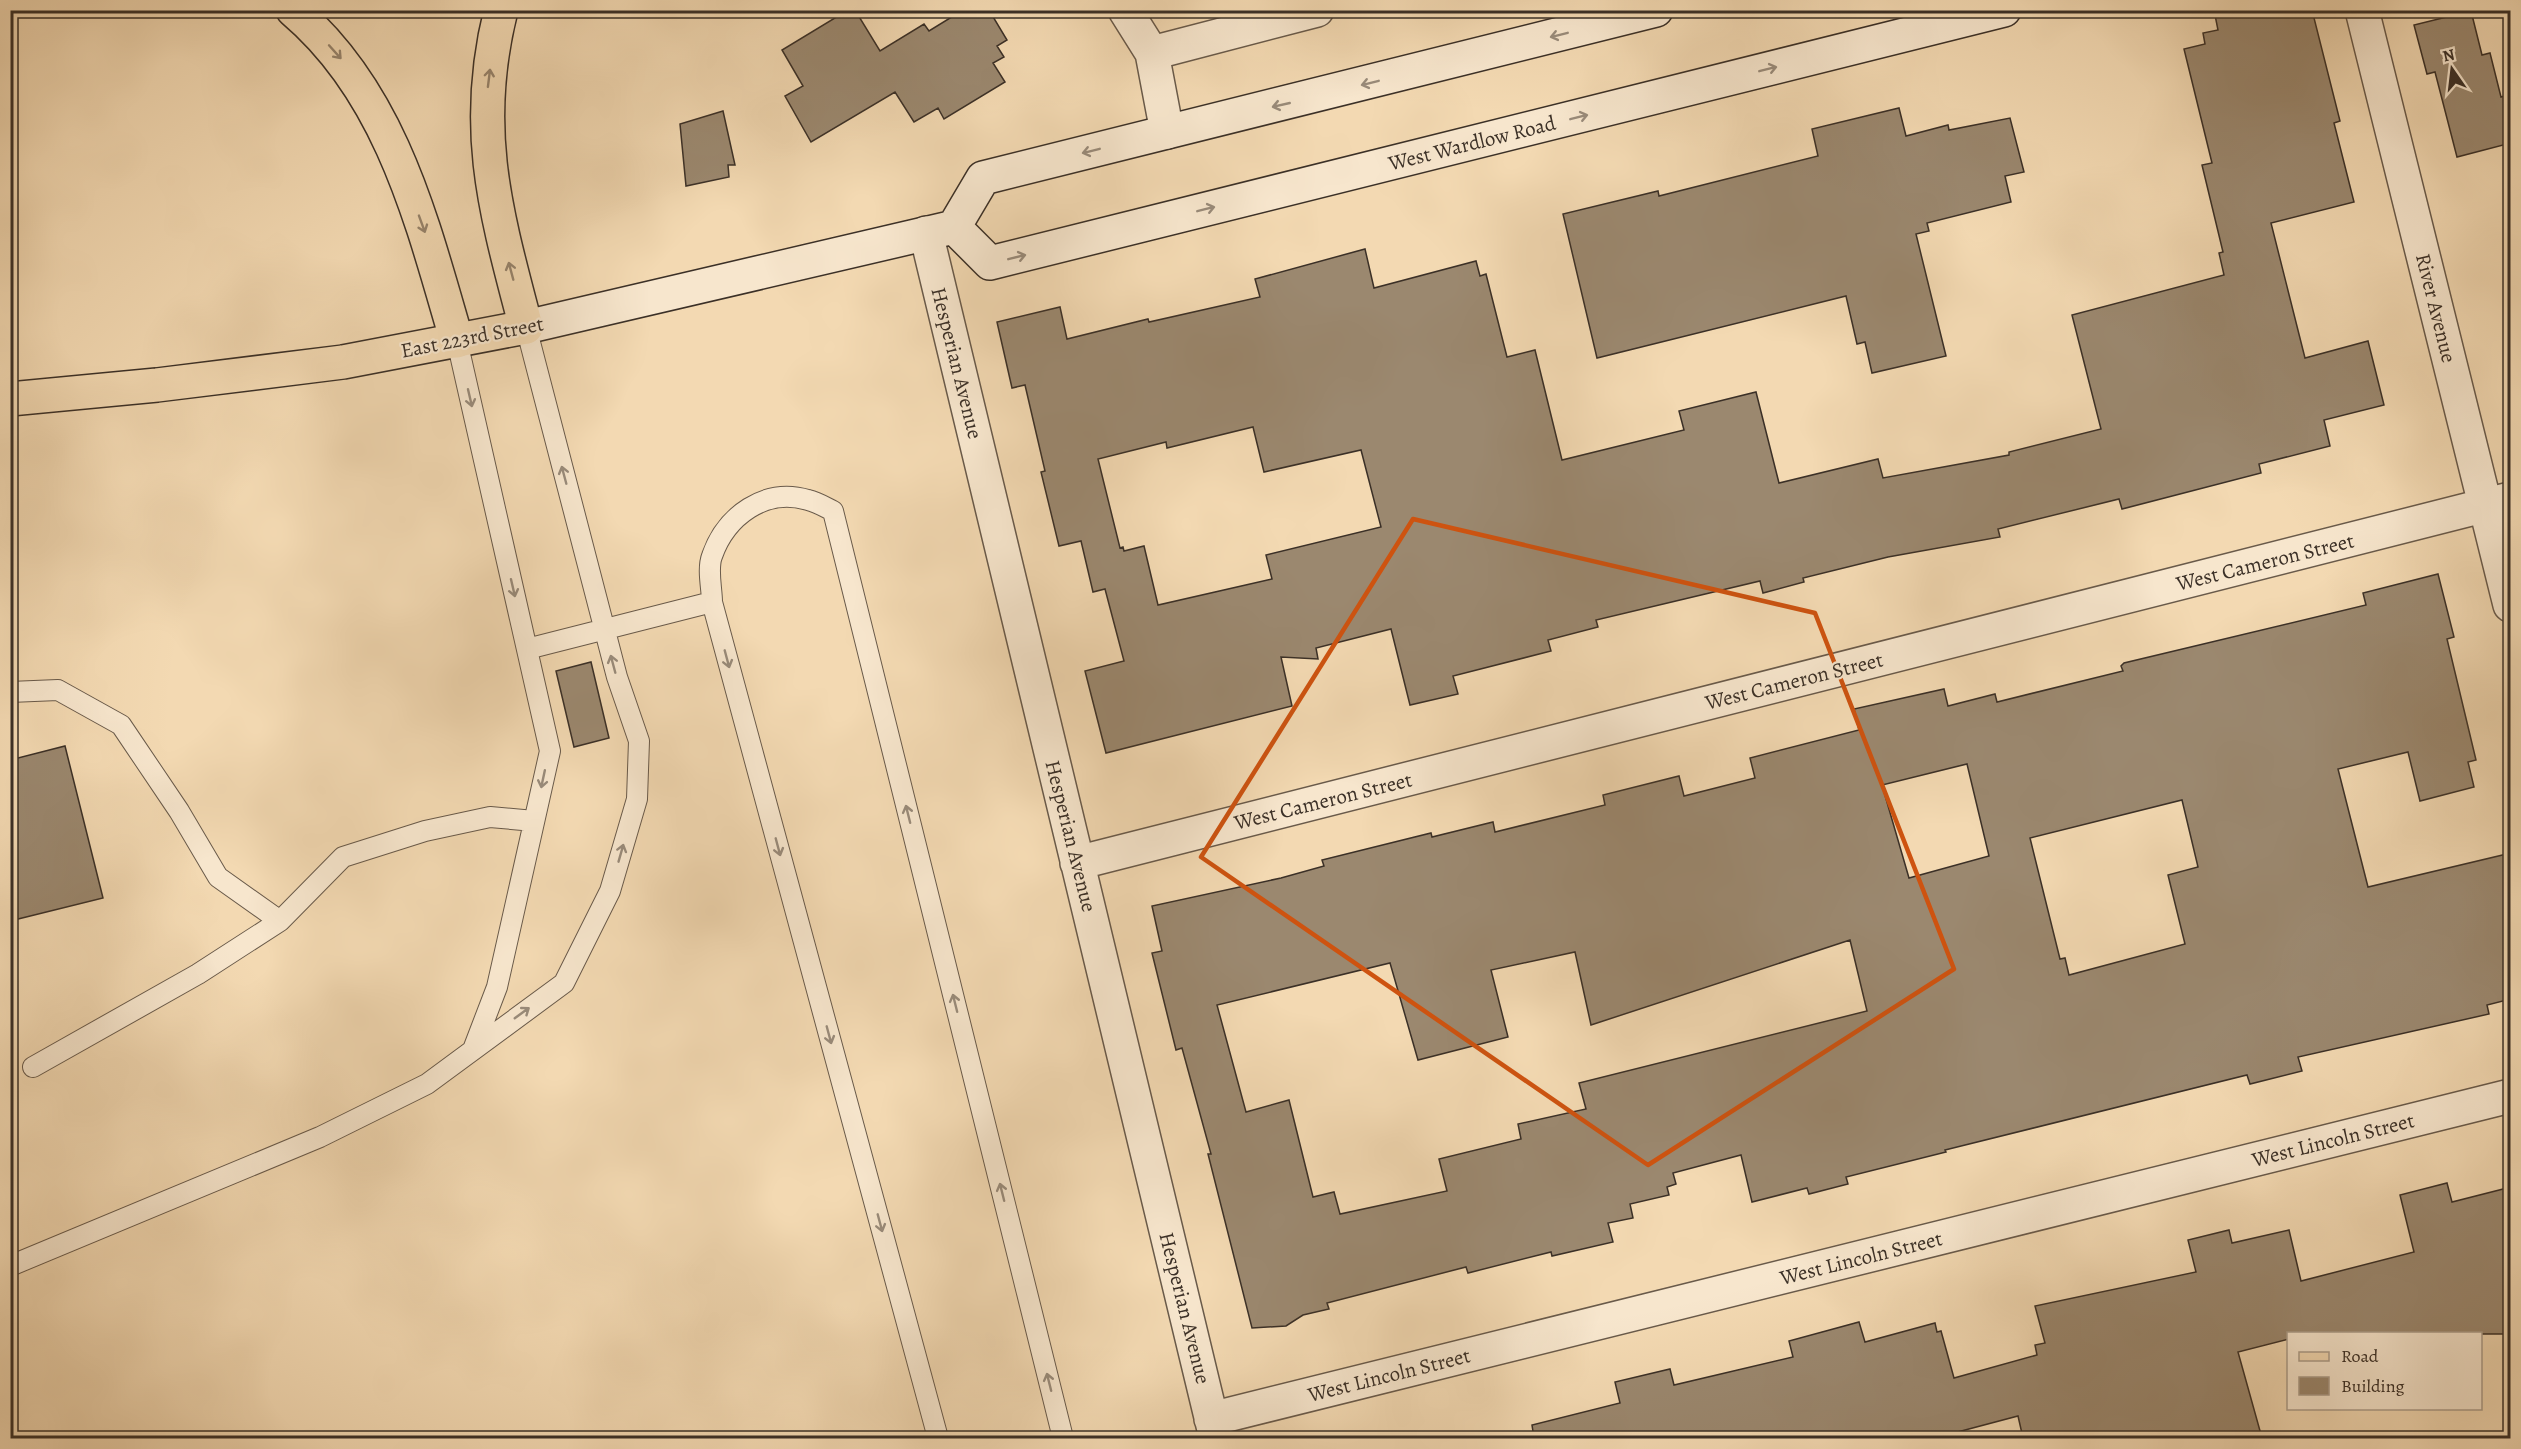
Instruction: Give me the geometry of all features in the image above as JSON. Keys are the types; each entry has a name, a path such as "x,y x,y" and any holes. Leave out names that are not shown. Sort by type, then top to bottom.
{"main road":[{"path":"293,10 340,57 396,151 425,232 457,341"},
{"path":"501,10 488,85 487,148 497,216 526,327"},
{"name":"East 223rd Street","path":"10,399 157,385 331,363 526,327"}],"street":[{"path":"1125,10 1152,53 1167,132"},
{"path":"1152,53 1317,10"},
{"path":"940,230 983,177 1656,10"},
{"name":"West Wardlow Road","path":"940,230 990,263 2004,10"},
{"name":"River Avenue","path":"2362,10 2498,503 2511,605"},
{"name":"East 223rd Street","path":"526,327 940,230"},
{"name":"Hesperian Avenue","path":"940,230 1077,863 1214,1429"},
{"name":"West Cameron Street","path":"1077,863 2498,503"},
{"name":"West Lincoln Street","path":"1214,1429 2511,1096"}],"lane":[{"path":"10,1266 320,1137 427,1084 474,1047 564,983 610,891 637,799 639,741 604,629 526,327"},
{"path":"457,341 550,750 497,987 474,1047"},
{"path":"938,1438 712,602 711,558 724,531 748,506 777,496 808,499 833,511 1063,1438"},
{"path":"527,649 712,602"},
{"path":"10,692 58,690 121,725 179,811 218,877 280,921"},
{"path":"33,1067 198,974 280,921 343,856 425,831 490,817 534,820"}],"highlighted area":[{"path":"1413,519 1815,613 1954,969 1648,1165 1201,857"}],"building":[{"path":"848,10 855,10 880,51 924,24 929,31 963,10 989,10 1007,40 997,46 1004,57 993,63 1005,82 944,119 938,108 914,122 895,92 811,142 785,96 803,86 782,50"},
{"path":"2214,10 2312,10 2340,121 2334,123 2354,202 2271,223 2305,358 2368,341 2384,405 2324,420 2330,446 2259,464 2261,473 2122,509 2119,499 1998,529 2000,537 1888,557 1803,578 1804,582 1763,593 1760,581 1596,620 1598,627 1548,640 1551,651 1453,676 1458,694 1410,705 1391,629 1316,648 1318,659 1281,657 1292,706 1106,753 1085,671 1124,661 1105,589 1093,592 1081,541 1059,546 1041,472 1045,471 1025,385 1012,388 997,322 1060,307 1067,339 1148,319 1149,322 1260,297 1255,279 1365,249 1374,288 1476,261 1480,276 1486,274 1507,357 1535,350 1562,460 1684,430 1679,411 1756,392 1779,483 1878,459 1883,478 2009,455 2009,452 2101,429 2072,315 2224,275 2219,253 2223,252 2202,165 2212,163 2184,49 2205,44 2203,33 2218,30","holes":["1253,427 1264,472 1361,450 1381,527 1266,555 1272,579 1158,605 1144,546 1124,551 1123,547 1120,548 1098,459 1166,442 1167,448"]},
{"path":"2471,11 2482,55 2490,53 2501,97 2511,94 2511,143 2457,157 2435,72 2427,74 2414,25"},
{"path":"1899,108 1906,136 1948,125 1949,130 2010,118 2024,172 2005,176 2011,202 1927,223 1929,231 1916,234 1946,356 1872,373 1865,342 1857,344 1846,296 1597,358 1563,214 1658,191 1659,196 1818,156 1812,129"},
{"path":"723,111 735,165 728,165 729,177 686,186 680,124"},
{"path":"2438,574 2454,637 2447,639 2476,760 2468,762 2474,787 2420,801 2408,752 2338,769 2368,887 2511,853 2511,999 2487,1005 2489,1014 2298,1057 2302,1071 2250,1084 2247,1075 1945,1150 1946,1152 1846,1177 1848,1184 1809,1194 1807,1188 1752,1202 1741,1155 1673,1173 1676,1184 1667,1187 1669,1195 1630,1204 1633,1218 1608,1223 1613,1242 1552,1256 1551,1252 1468,1273 1466,1267 1327,1303 1329,1309 1303,1315 1286,1326 1252,1328 1208,1154 1211,1154 1182,1048 1176,1050 1152,953 1162,951 1152,906 1281,878 1324,866 1322,860 1431,833 1432,837 1493,822 1495,832 1605,805 1603,795 1679,776 1684,796 1755,778 1750,758 1859,730 1854,709 1944,689 1948,706 1995,694 1997,702 2123,671 2121,666 2124,663 2366,605 2363,593","holes":["1967,764 1989,856 1909,878 1882,785","2182,800 2198,867 2168,875 2185,944 2069,975 2065,958 2060,959 2030,838","1850,940 1867,1011 1579,1083 1586,1109 1518,1124 1521,1139 1439,1159 1447,1191 1340,1214 1334,1192 1313,1197 1289,1100 1246,1112 1217,1005 1390,963 1418,1060 1508,1037 1491,970 1575,952 1591,1025"]},
{"path":"591,662 609,738 574,747 556,671"},
{"path":"65,746 103,898 10,921 10,760"},
{"path":"2447,1183 2452,1202 2511,1187 2511,1334 2287,1332 2287,1340 2238,1352 2262,1438 2023,1438 2018,1416 1935,1438 1534,1438 1532,1425 1620,1403 1615,1382 1670,1369 1674,1385 1793,1357 1789,1341 1859,1322 1865,1342 1935,1323 1937,1332 1941,1331 1954,1378 2037,1355 2035,1345 2045,1343 2035,1306 2196,1272 2188,1240 2229,1230 2232,1243 2289,1230 2301,1281 2414,1252 2400,1195"}]}
